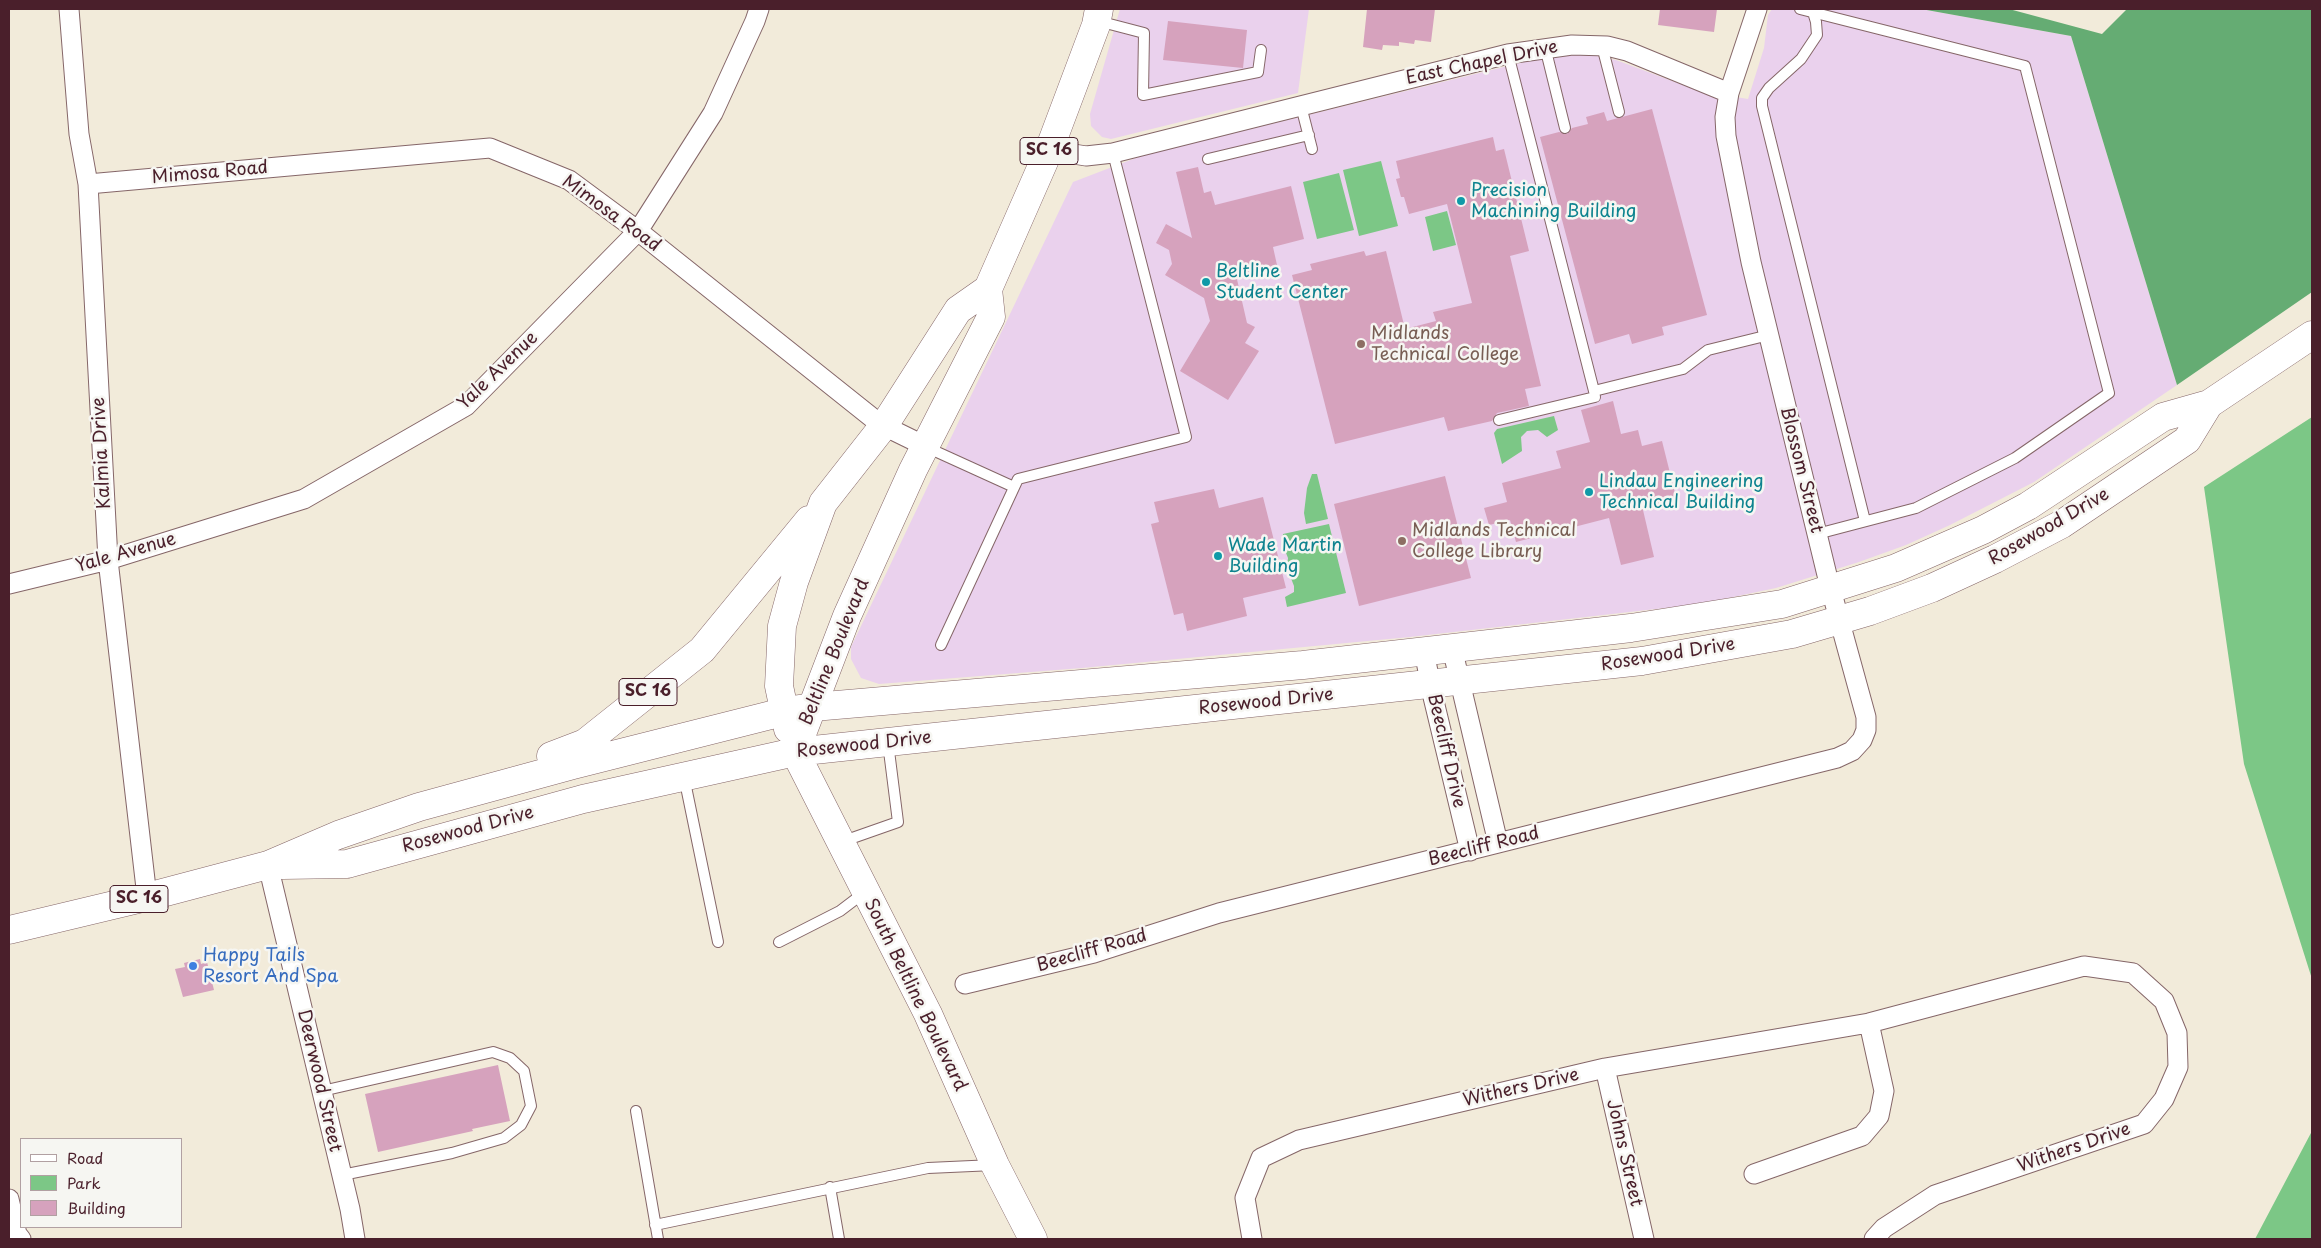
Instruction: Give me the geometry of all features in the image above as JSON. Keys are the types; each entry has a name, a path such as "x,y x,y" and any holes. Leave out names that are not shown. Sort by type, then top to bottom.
{"main road":[{"name":"Beltline Boulevard","path":"795,752 847,616 925,446 991,317 988,289 1049,150 1098,15"},
{"name":"Beltline Boulevard","path":"795,752 783,712 778,686 782,626 794,582 823,503 884,426 958,310 988,289"},
{"name":"Rosewood Drive","path":"9,930 268,866 338,834 419,807 573,765 783,712 813,707 1303,665 1707,618 1782,604 1835,605 1932,588 1996,559 2062,524 2187,440 2209,404 2312,335"},
{"name":"SC 16","path":"419,807 585,743 702,650 823,503"},
{"name":"Rosewood Drive","path":"268,866 347,864 583,799 795,752 1642,661 1792,634 1835,605"},
{"name":"South Beltline Boulevard","path":"795,752 928,1014 994,1165 1033,1239"}],"street":[{"name":"Kalmia Drive","path":"69,9 79,134 88,184 108,560 147,897"},
{"name":"Yale Avenue","path":"9,584 108,560 304,499 466,406 638,231 713,113 759,9"},
{"path":"1757,9 1729,94 1725,117 1726,136 1750,262 1769,335"},
{"name":"East Chapel Drive","path":"1049,150 1086,156 1113,153 1508,54 1545,47 1572,45 1602,46 1647,58 1729,94"},
{"name":"Mimosa Road","path":"88,184 490,148 569,180 638,231 884,426 925,446"},
{"name":"Blossom Street","path":"1769,335 1835,605"},
{"name":"Beecliff Road","path":"964,984 1094,953 1219,913 1837,758 1852,751 1862,740 1866,730 1866,717 1835,605"},
{"name":"Beecliff Drive","path":"1452,648 1498,843"},
{"name":"Beecliff Drive","path":"1424,651 1430,685 1470,851"},
{"name":"Deerwood Street","path":"268,866 342,1175 355,1239"},
{"name":"Withers Drive","path":"1252,1239 1245,1198 1260,1158 1299,1140 1604,1068 1869,1023 2084,966 2133,973 2164,1001 2177,1033 2178,1067 2164,1099 2144,1124 1934,1195 1884,1228 1874,1239"},
{"path":"1754,1174 1862,1136 1879,1116 1884,1091 1869,1023"},
{"name":"Johns Street","path":"1604,1068 1644,1239"},
{"path":"9,1198 16,1236"}],"lane":[{"path":"1800,9 2025,66 2109,393 2015,458 1916,508 1817,534"},
{"path":"1813,12 1817,35 1801,59 1769,88 1762,98 1762,106 1864,522"},
{"path":"1098,15 1144,33 1143,95 1258,72 1261,50"},
{"path":"1602,46 1619,112"},
{"path":"1545,47 1565,128"},
{"path":"1499,420 1595,397 1508,54"},
{"path":"1301,106 1312,149"},
{"path":"1208,160 1309,136"},
{"path":"941,645 1018,479 1186,437 1113,153"},
{"path":"1594,391 1683,370 1708,350 1769,335"},
{"path":"925,446 1014,487"},
{"path":"840,842 898,822 888,742"},
{"path":"684,776 718,942"},
{"path":"779,942 840,911 866,892"},
{"path":"322,1091 493,1052 510,1058 524,1071 531,1106 521,1125 504,1138 452,1153 342,1175"},
{"path":"636,1111 658,1239"},
{"path":"655,1225 928,1168 994,1165"},
{"path":"830,1187 839,1239"}],"shaded area":[{"path":"1120,9 1309,9 1298,93 1111,139 1102,137 1091,126 1090,114"},
{"path":"1772,9 1921,9 2071,36 2177,385 2034,482 1950,525 1906,545 1776,588 1700,604 1410,637 1082,668 879,684 861,678 851,659 851,647 1073,182 1141,156 1524,62 1561,56 1587,54 1616,60 1699,91 1748,99 1764,48 1768,15"}],"green space":[{"path":"1921,9 2009,9 2102,34 2127,9 2312,9 2312,292 2177,385 2071,36"},
{"path":"1381,161 1398,226 1359,236 1343,170"},
{"path":"1339,173 1354,230 1317,239 1303,182"},
{"path":"1447,211 1456,245 1433,251 1425,217"},
{"path":"1554,416 1558,430 1547,437 1538,430 1527,431 1521,437 1522,451 1502,464 1494,433 1497,429"},
{"path":"2312,417 2312,979 2244,764 2204,487"},
{"path":"1312,474 1317,474 1328,519 1306,524 1304,513 1307,488"},
{"path":"1329,524 1346,593 1287,607 1285,597 1294,592 1294,586 1287,568 1288,558 1282,543 1283,534"},
{"path":"2312,1131 2312,1239 2255,1239"}],"building":[{"path":"1367,9 1435,9 1431,42 1415,40 1414,44 1399,42 1399,46 1383,45 1382,50 1363,47"},
{"path":"1660,9 1717,9 1714,32 1658,25"},
{"path":"1168,21 1247,30 1243,68 1163,60"},
{"path":"1652,109 1707,315 1662,327 1664,335 1632,344 1629,334 1595,344 1540,137 1559,132 1567,134 1572,128 1588,124 1586,117 1604,112 1607,121"},
{"path":"1493,137 1496,151 1504,149 1529,251 1510,256 1541,386 1525,389 1529,406 1497,413 1492,421 1448,431 1444,417 1335,444 1292,275 1312,270 1310,264 1364,251 1366,256 1386,251 1405,329 1436,321 1433,312 1472,303 1447,204 1409,214 1404,197 1401,197 1396,179 1400,178 1396,161"},
{"name":"Beltline Student Center","path":"1198,167 1204,193 1211,191 1215,205 1291,186 1304,239 1273,247 1277,265 1236,275 1247,323 1255,327 1245,343 1259,351 1228,400 1180,371 1210,321 1204,298 1165,275 1172,264 1169,250 1156,243 1166,224 1192,238 1176,172"},
{"name":"Lindau Engineering Technical Building","path":"1613,401 1621,434 1638,430 1642,446 1662,441 1677,501 1643,510 1654,557 1621,565 1609,518 1516,542 1510,520 1489,525 1484,508 1507,502 1502,483 1561,468 1556,451 1590,442 1581,410"},
{"name":"Midlands Technical College Library","path":"1445,476 1471,578 1359,606 1334,504"},
{"name":"Wade Martin Building","path":"1214,489 1219,508 1263,497 1286,588 1243,598 1247,616 1187,631 1183,613 1174,615 1151,524 1159,522 1154,502"},
{"path":"200,959 201,964 207,962 214,990 183,997 175,969 185,967 184,963"},
{"path":"498,1065 510,1121 378,1152 365,1094"}],"place":[{"name":"Precision Machining Building","path":"1461,201"},
{"name":"Beltline Student Center","path":"1206,282"},
{"name":"Midlands Technical College","path":"1361,344"},
{"name":"Lindau Engineering Technical Building","path":"1589,492"},
{"name":"Midlands Technical College Library","path":"1402,541"},
{"name":"Wade Martin Building","path":"1218,556"},
{"name":"Happy Tails Resort And Spa","path":"193,966"}]}
